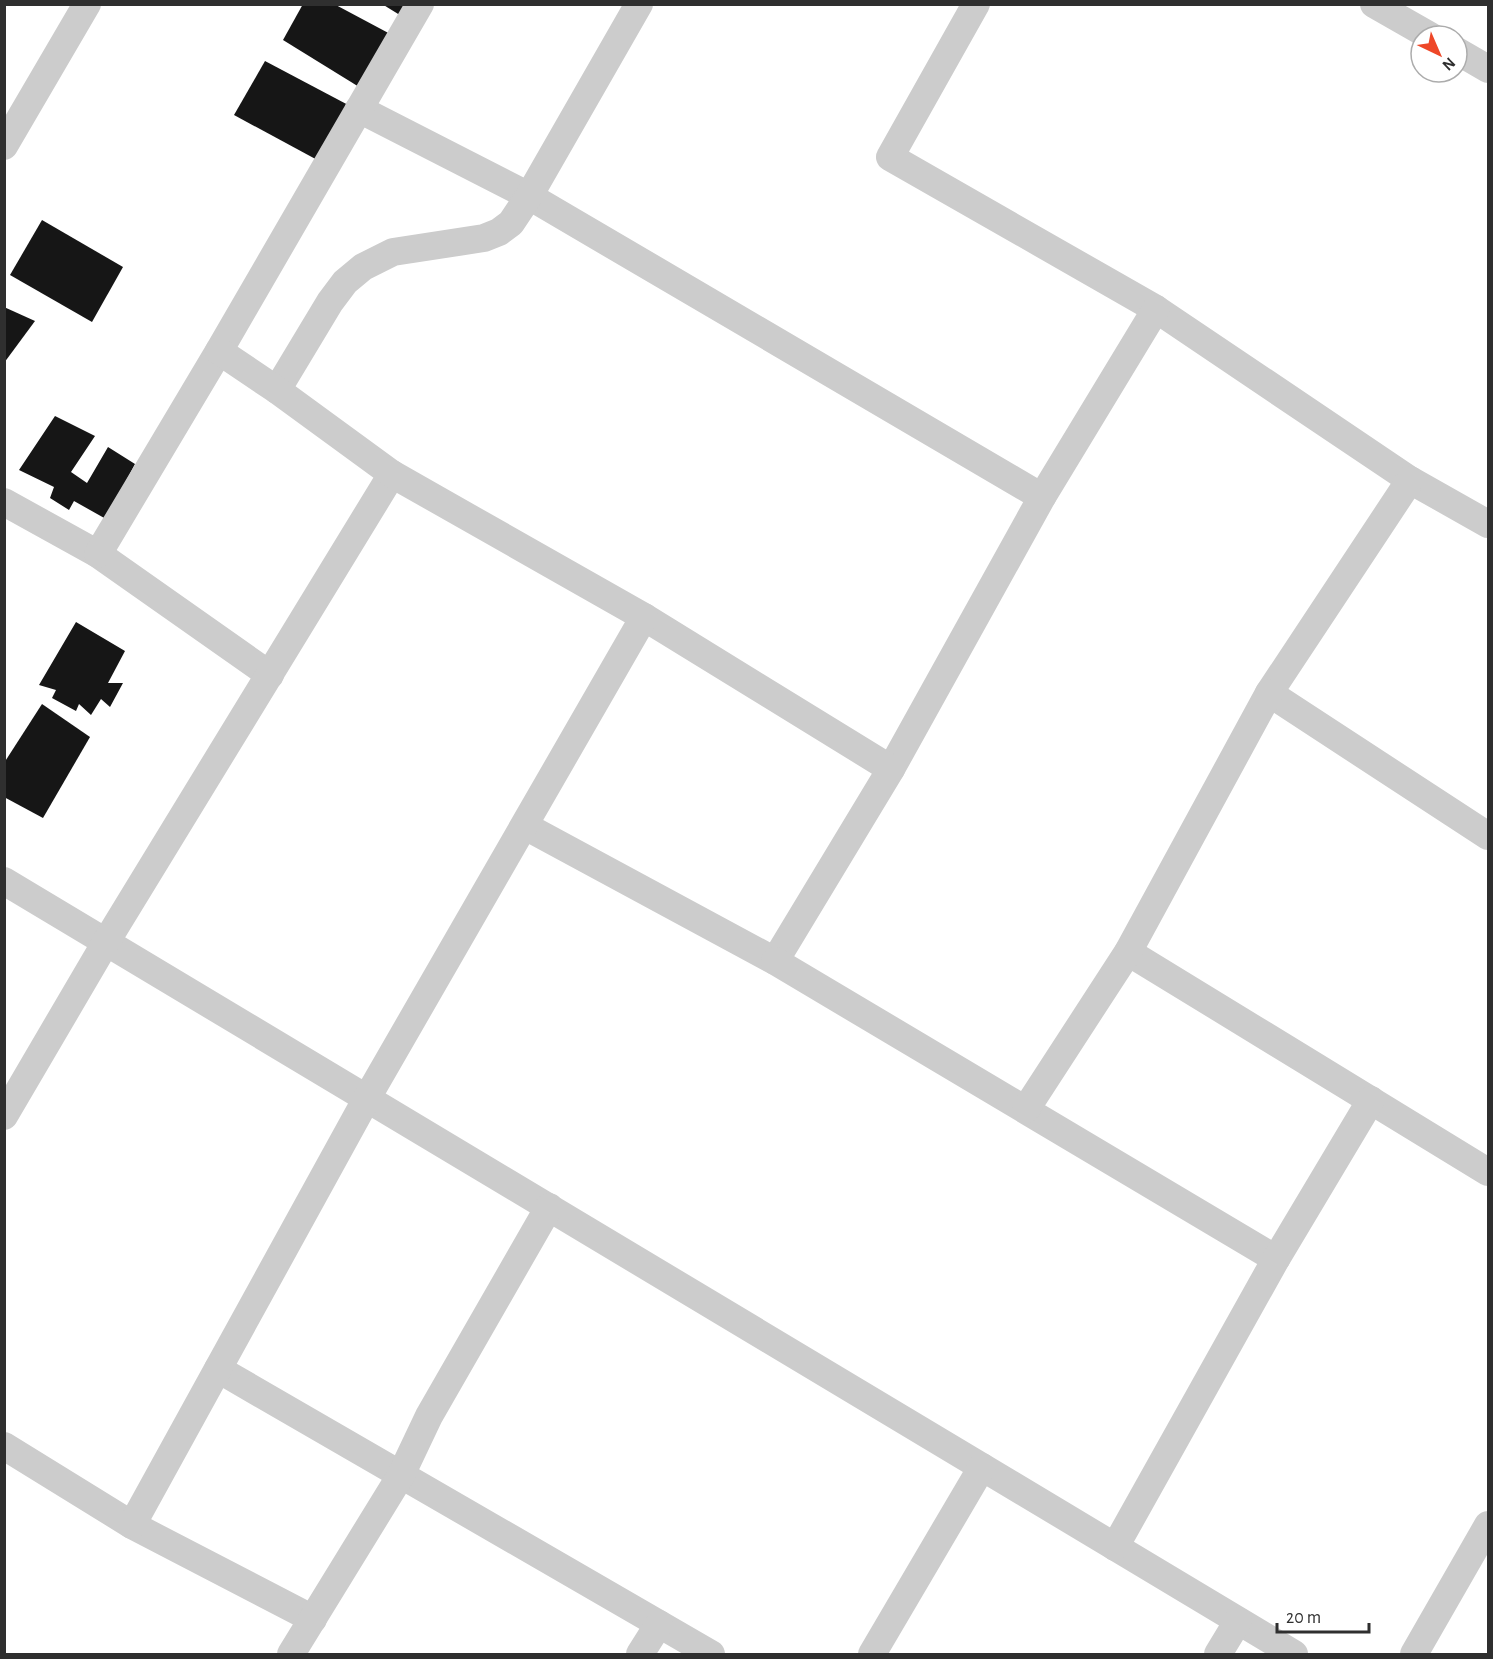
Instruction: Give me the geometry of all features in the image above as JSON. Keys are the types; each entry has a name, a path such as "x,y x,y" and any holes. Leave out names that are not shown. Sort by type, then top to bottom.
{"street":[{"path":"4,146 87,4"},
{"path":"99,554 420,4"},
{"path":"277,390 330,302 345,282 363,267 393,252 484,238 511,224 639,4"},
{"path":"976,4 890,157 1156,309 1410,480 1488,524"},
{"path":"1374,4 1409,24"},
{"path":"1469,58 1488,69"},
{"path":"359,109 529,196 1042,497"},
{"path":"775,961 891,769 1042,497 1156,309"},
{"path":"219,351 277,390 392,474 644,617 891,769"},
{"path":"4,1116 106,942 392,474"},
{"path":"1026,1109 1128,952 1269,693 1410,480"},
{"path":"4,502 99,554 270,675"},
{"path":"132,1525 368,1098 644,617"},
{"path":"1269,693 1488,836"},
{"path":"525,825 775,961 1276,1259"},
{"path":"4,881 1294,1654"},
{"path":"1128,952 1488,1172"},
{"path":"1115,1547 1276,1259 1371,1100"},
{"path":"291,1654 400,1474 429,1416 549,1207"},
{"path":"218,1369 711,1654"},
{"path":"4,1446 132,1525 313,1619"},
{"path":"872,1654 982,1467"},
{"path":"1414,1654 1488,1525"},
{"path":"1218,1654 1238,1621"},
{"path":"640,1654 659,1624"}],"building":[{"path":"303,4 334,4 394,36 364,90 283,40"},
{"path":"382,4 411,4 403,17"},
{"path":"265,61 352,107 321,162 234,115"},
{"path":"42,220 123,267 92,322 10,275"},
{"path":"4,307 35,321 4,363"},
{"path":"55,416 95,436 71,472 87,483 108,447 135,464 106,519 74,501 69,510 50,498 54,487 19,470"},
{"path":"76,622 125,651 108,683 123,683 110,707 101,699 91,715 79,704 76,711 52,698 56,690 39,685"},
{"path":"42,704 90,737 43,818 4,797 4,763"}]}
